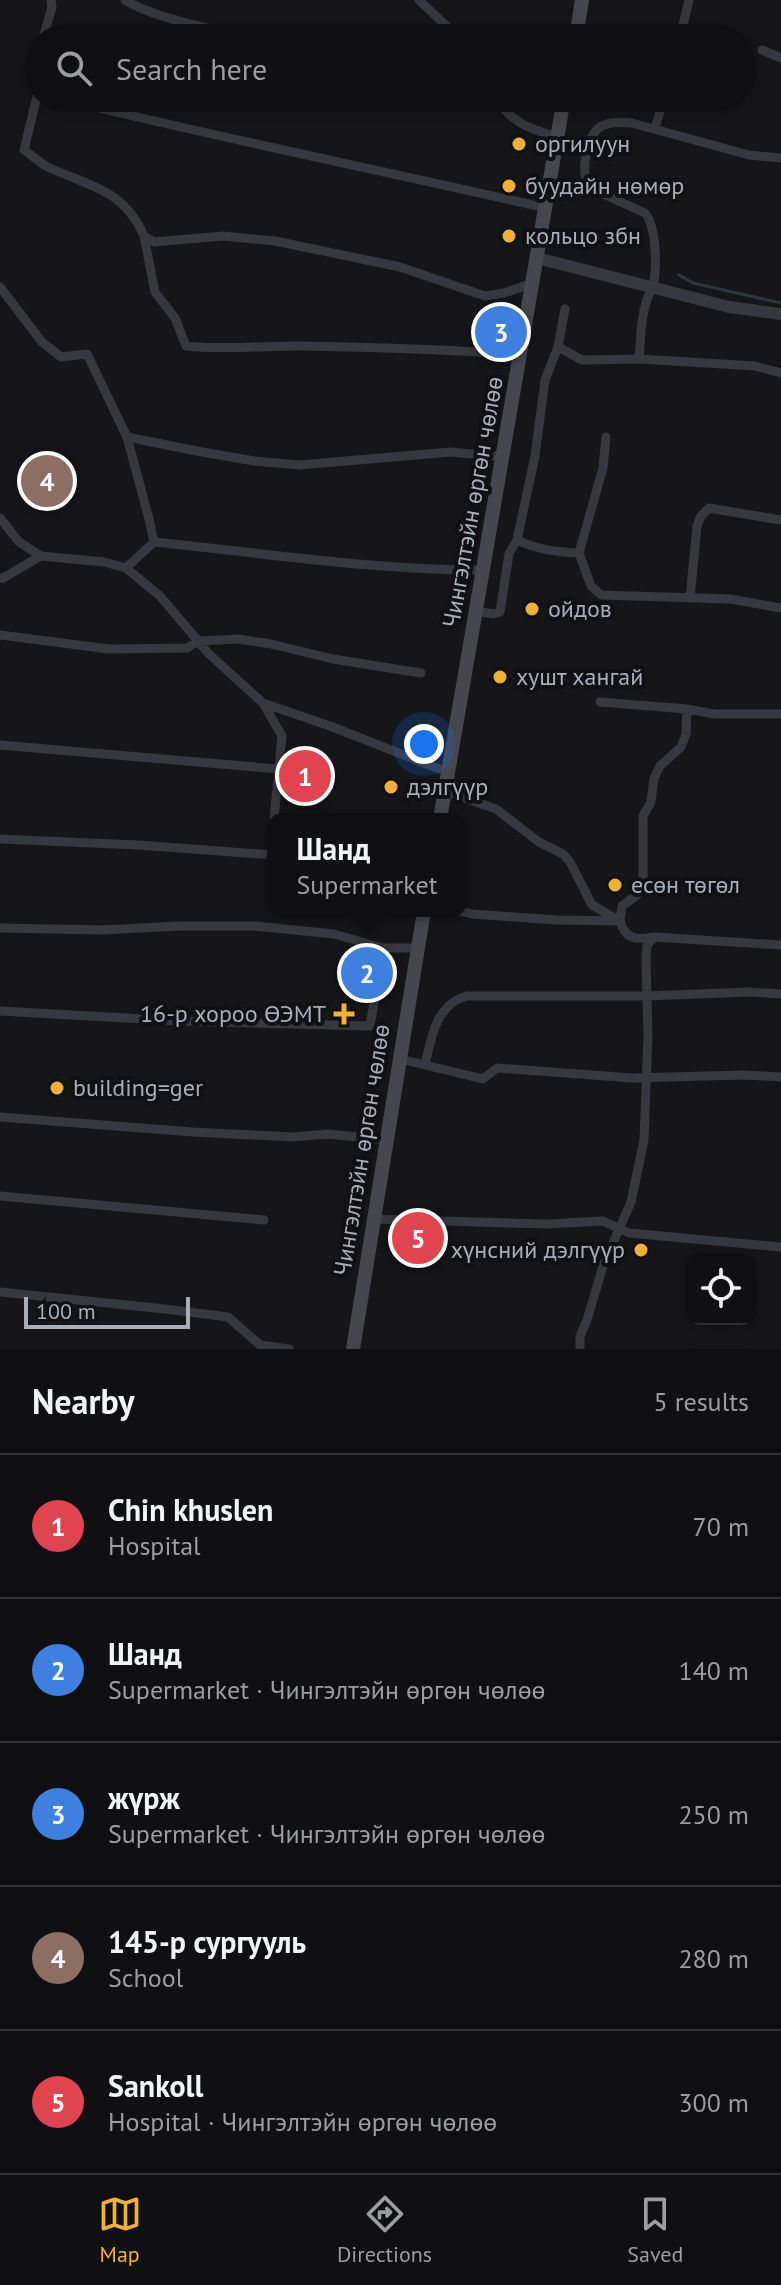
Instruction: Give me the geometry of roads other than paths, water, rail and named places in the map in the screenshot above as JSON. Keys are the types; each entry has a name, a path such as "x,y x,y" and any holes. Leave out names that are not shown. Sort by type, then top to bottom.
{"main road":[{"path":"578,24 582,0"},
{"name":"Чингэлтэйн өргөн чөлөө","path":"441,813 561,112"},
{"name":"Чингэлтэйн өргөн чөлөө","path":"353,1349 423,917"}],"street":[{"path":"47,24 51,0"},
{"path":"125,0 136,7 200,24"},
{"path":"683,24 689,0"},
{"path":"421,1 445,24"},
{"path":"762,50 781,58"},
{"path":"33,112 24,150 47,166 94,185 120,202 137,219 144,236 155,292 175,318 186,346 207,349 293,346 441,349 520,355"},
{"path":"114,112 546,208"},
{"path":"507,112 522,125 557,137"},
{"path":"655,128 660,112"},
{"path":"639,359 645,304 653,287 655,264 650,219 637,208 588,187 584,178 589,141 595,129 616,121 655,128 749,155 781,158"},
{"path":"144,236 154,242 223,236 275,241 400,267 485,296 533,283"},
{"path":"537,258 729,307 781,314"},
{"path":"0,287 42,342 61,357 87,354 127,437 154,542"},
{"path":"477,611 500,612 504,600 509,554 517,540 535,456 545,380 558,347 565,309"},
{"path":"558,347 582,360 639,359 755,366 781,373"},
{"path":"127,437 216,455 299,465 451,452 502,457"},
{"path":"606,437 603,468 579,553 591,586 601,595 730,599 781,608"},
{"path":"690,598 697,526 709,508 781,520"},
{"path":"0,518 19,542 41,556 104,562 126,568 160,596 209,654 263,703 282,736 274,813"},
{"path":"517,540 548,551 579,553"},
{"path":"126,568 154,542 361,565 483,570"},
{"path":"0,578 22,569 41,556"},
{"path":"0,635 109,649 187,648 198,641 238,639 421,673"},
{"path":"600,702 714,714 781,714"},
{"path":"263,703 447,772"},
{"path":"687,709 686,734 681,747 660,766 654,778 651,802 643,816 643,884 637,895 622,906 620,921 623,930 628,937 638,940 654,937 781,945"},
{"path":"0,745 278,769"},
{"path":"444,791 496,809 539,842 563,854 592,905 620,921"},
{"path":"0,839 267,855"},
{"path":"467,913 620,921"},
{"path":"0,928 102,930 255,926 334,934 383,948 417,948"},
{"path":"580,1349 580,1336 603,1266 631,1202 644,1140 646,958 647,946 654,937"},
{"path":"0,1011 180,1021 370,1026 383,948"},
{"path":"425,1065 438,1018 460,998 478,995 781,994"},
{"path":"400,1059 483,1079 497,1068 583,1076 781,1077"},
{"path":"0,1117 193,1132 293,1137 329,1134 386,1140"},
{"path":"0,1196 264,1220"},
{"path":"373,1219 547,1224 603,1221 629,1233 781,1247"},
{"path":"0,1292 228,1317 260,1345 289,1349"}],"waterway":[{"path":"679,275 693,283 781,303"}],"place":[{"name":"оргилуун","path":"519,144"},
{"name":"буудайн нөмөр","path":"509,186"},
{"name":"кольцо збн","path":"509,236"},
{"name":"жүрж","path":"501,332"},
{"name":"145-р сургууль","path":"47,481"},
{"name":"ойдов","path":"532,609"},
{"name":"хушт хангай","path":"500,677"},
{"name":"Chin khuslen","path":"305,776"},
{"name":"дэлгүүр","path":"391,787"},
{"name":"есөн төгөл","path":"615,885"},
{"name":"Шанд","path":"367,973"},
{"name":"16-р хороо ӨЭМТ","path":"344,1014"},
{"name":"building=ger","path":"57,1088"},
{"name":"Sankoll","path":"418,1238"},
{"name":"хүнсний дэлгүүр","path":"641,1250"}]}
